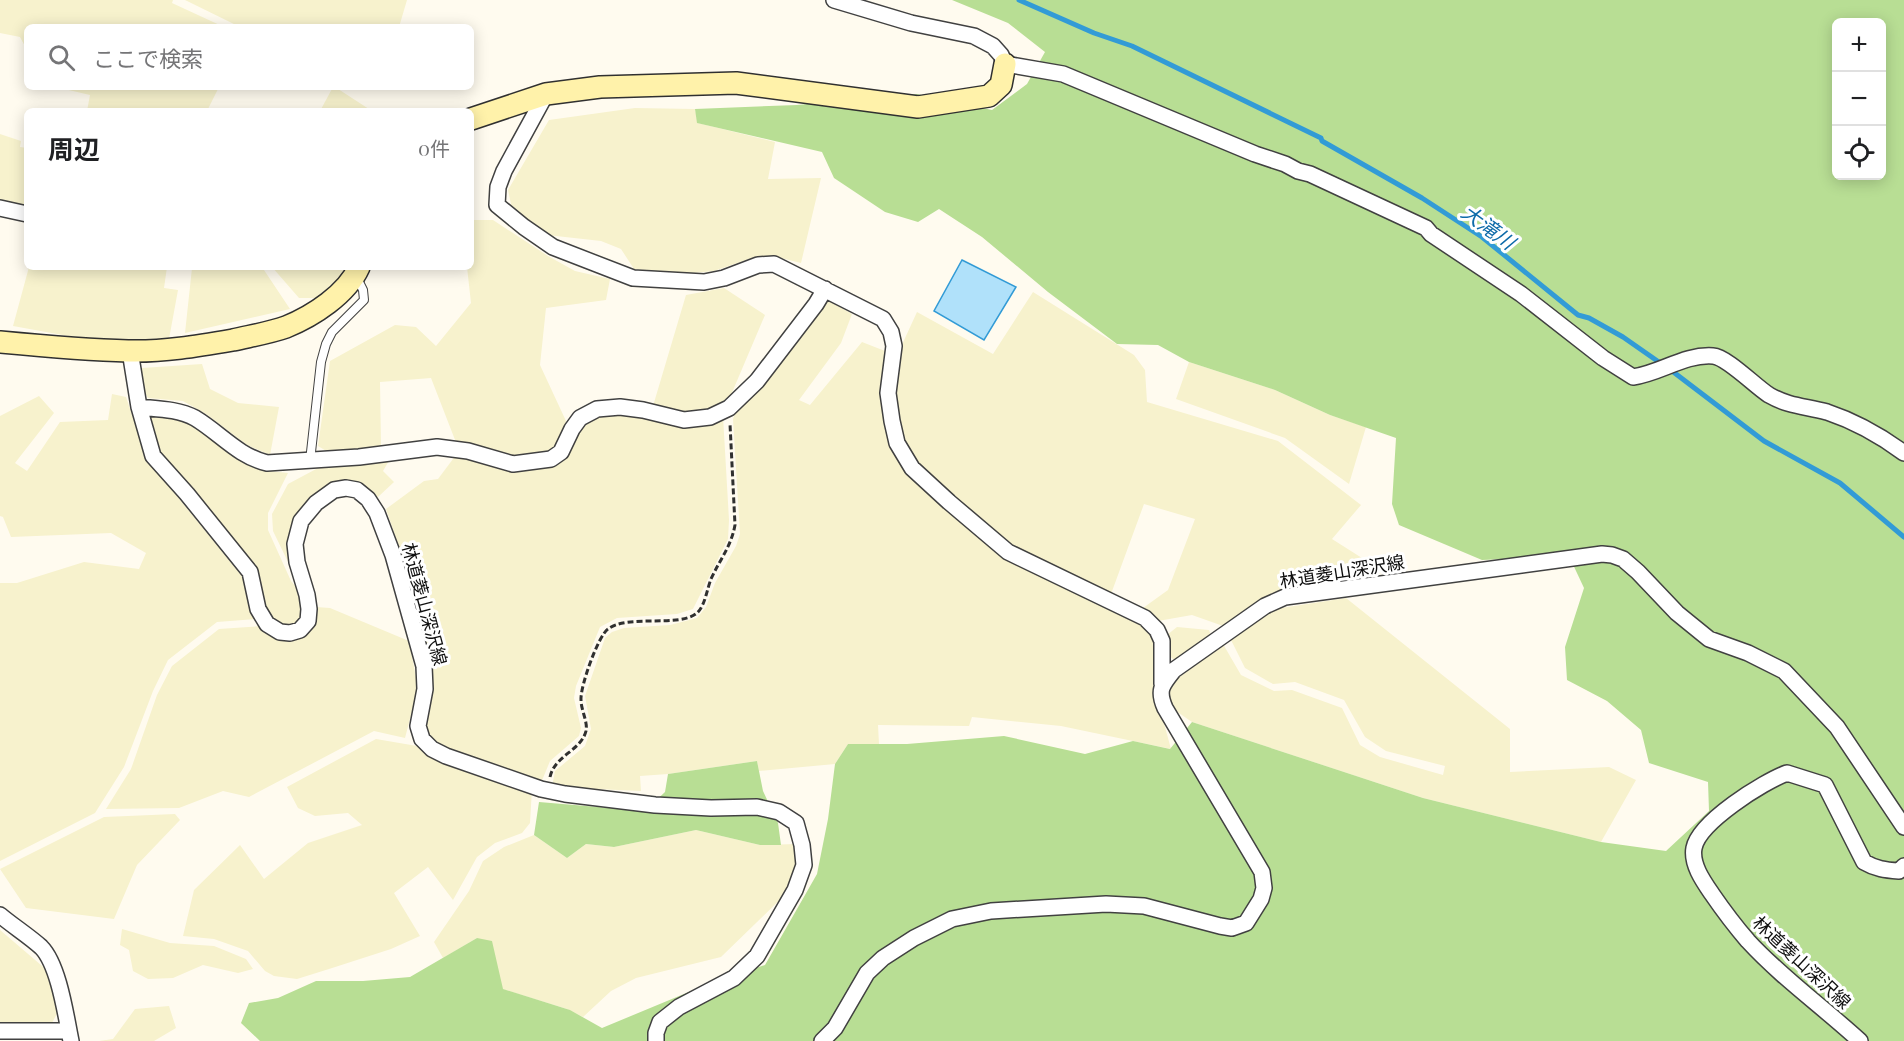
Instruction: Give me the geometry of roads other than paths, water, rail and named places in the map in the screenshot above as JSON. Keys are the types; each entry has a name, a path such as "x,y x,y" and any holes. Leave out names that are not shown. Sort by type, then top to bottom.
{"street":[{"path":"474,118 546,94 600,87 735,83 918,107 989,96 1001,85 1005,64 1001,55 993,46 974,36 911,23 834,0"},
{"path":"1005,64 1063,74 1255,154 1310,174 1426,228 1431,234 1521,294 1603,358 1633,377 1687,358 1715,356 1743,373 1768,394 1794,406 1824,411 1849,420 1904,453"},
{"path":"546,94 498,187 497,205 553,247 633,278 704,282 723,278 758,265 774,264 883,319 891,332 894,346 888,393 892,421 897,443 912,468 1008,552 1145,618 1157,630 1162,641 1160,697 1262,872 1264,888 1261,899 1246,923 1232,928 1144,906 1106,904 991,911 952,919 914,938 884,958 867,973 835,1028 822,1041"},
{"path":"0,208 24,213"},
{"path":"0,342 130,351 189,348 252,336 286,327 312,314 333,300 357,271"},
{"path":"139,407 168,410 195,418 242,453 254,460 267,463 359,458 437,447 468,451 513,464 550,459 561,452 580,418 597,409 620,407 684,420 710,417 729,408 757,381 825,289"},
{"name":"林道菱山深沢線","path":"130,351 139,407 153,456 250,572 258,609 267,624 280,632 290,633 300,630 308,621 307,595 297,562 295,544 301,521 316,503 334,490 346,488 357,490 368,499 377,513 393,555 424,666 425,689 418,726 422,740 432,748 446,756 565,794 655,805 711,808 757,807 779,812 796,823 804,865 795,890 757,956 734,978 679,1007 660,1022 656,1041"},
{"name":"林道菱山深沢線","path":"1162,684 1174,670 1265,606 1285,597 1602,554 1612,555 1623,560 1638,572 1677,613 1709,639 1748,653 1785,671 1837,727 1904,827"},
{"name":"林道菱山深沢線","path":"1860,1041 1784,976 1748,941 1704,883 1694,861 1694,848 1702,832 1737,801 1774,778 1787,773 1825,785 1864,862 1876,869 1899,871 1904,866"},
{"path":"0,915 43,949 55,974 67,1015 70,1036 0,1031"}],"lane":[{"path":"310,461 321,362 326,344 332,332 364,300 357,271"}],"water":[{"path":"962,260 1016,287 984,340 934,311"}],"waterway":[{"name":"大滝川","path":"1019,0 1094,33 1132,46 1321,138 1322,141 1422,198 1482,237 1578,315 1589,318 1623,337 1764,441 1840,483 1904,537"}]}
